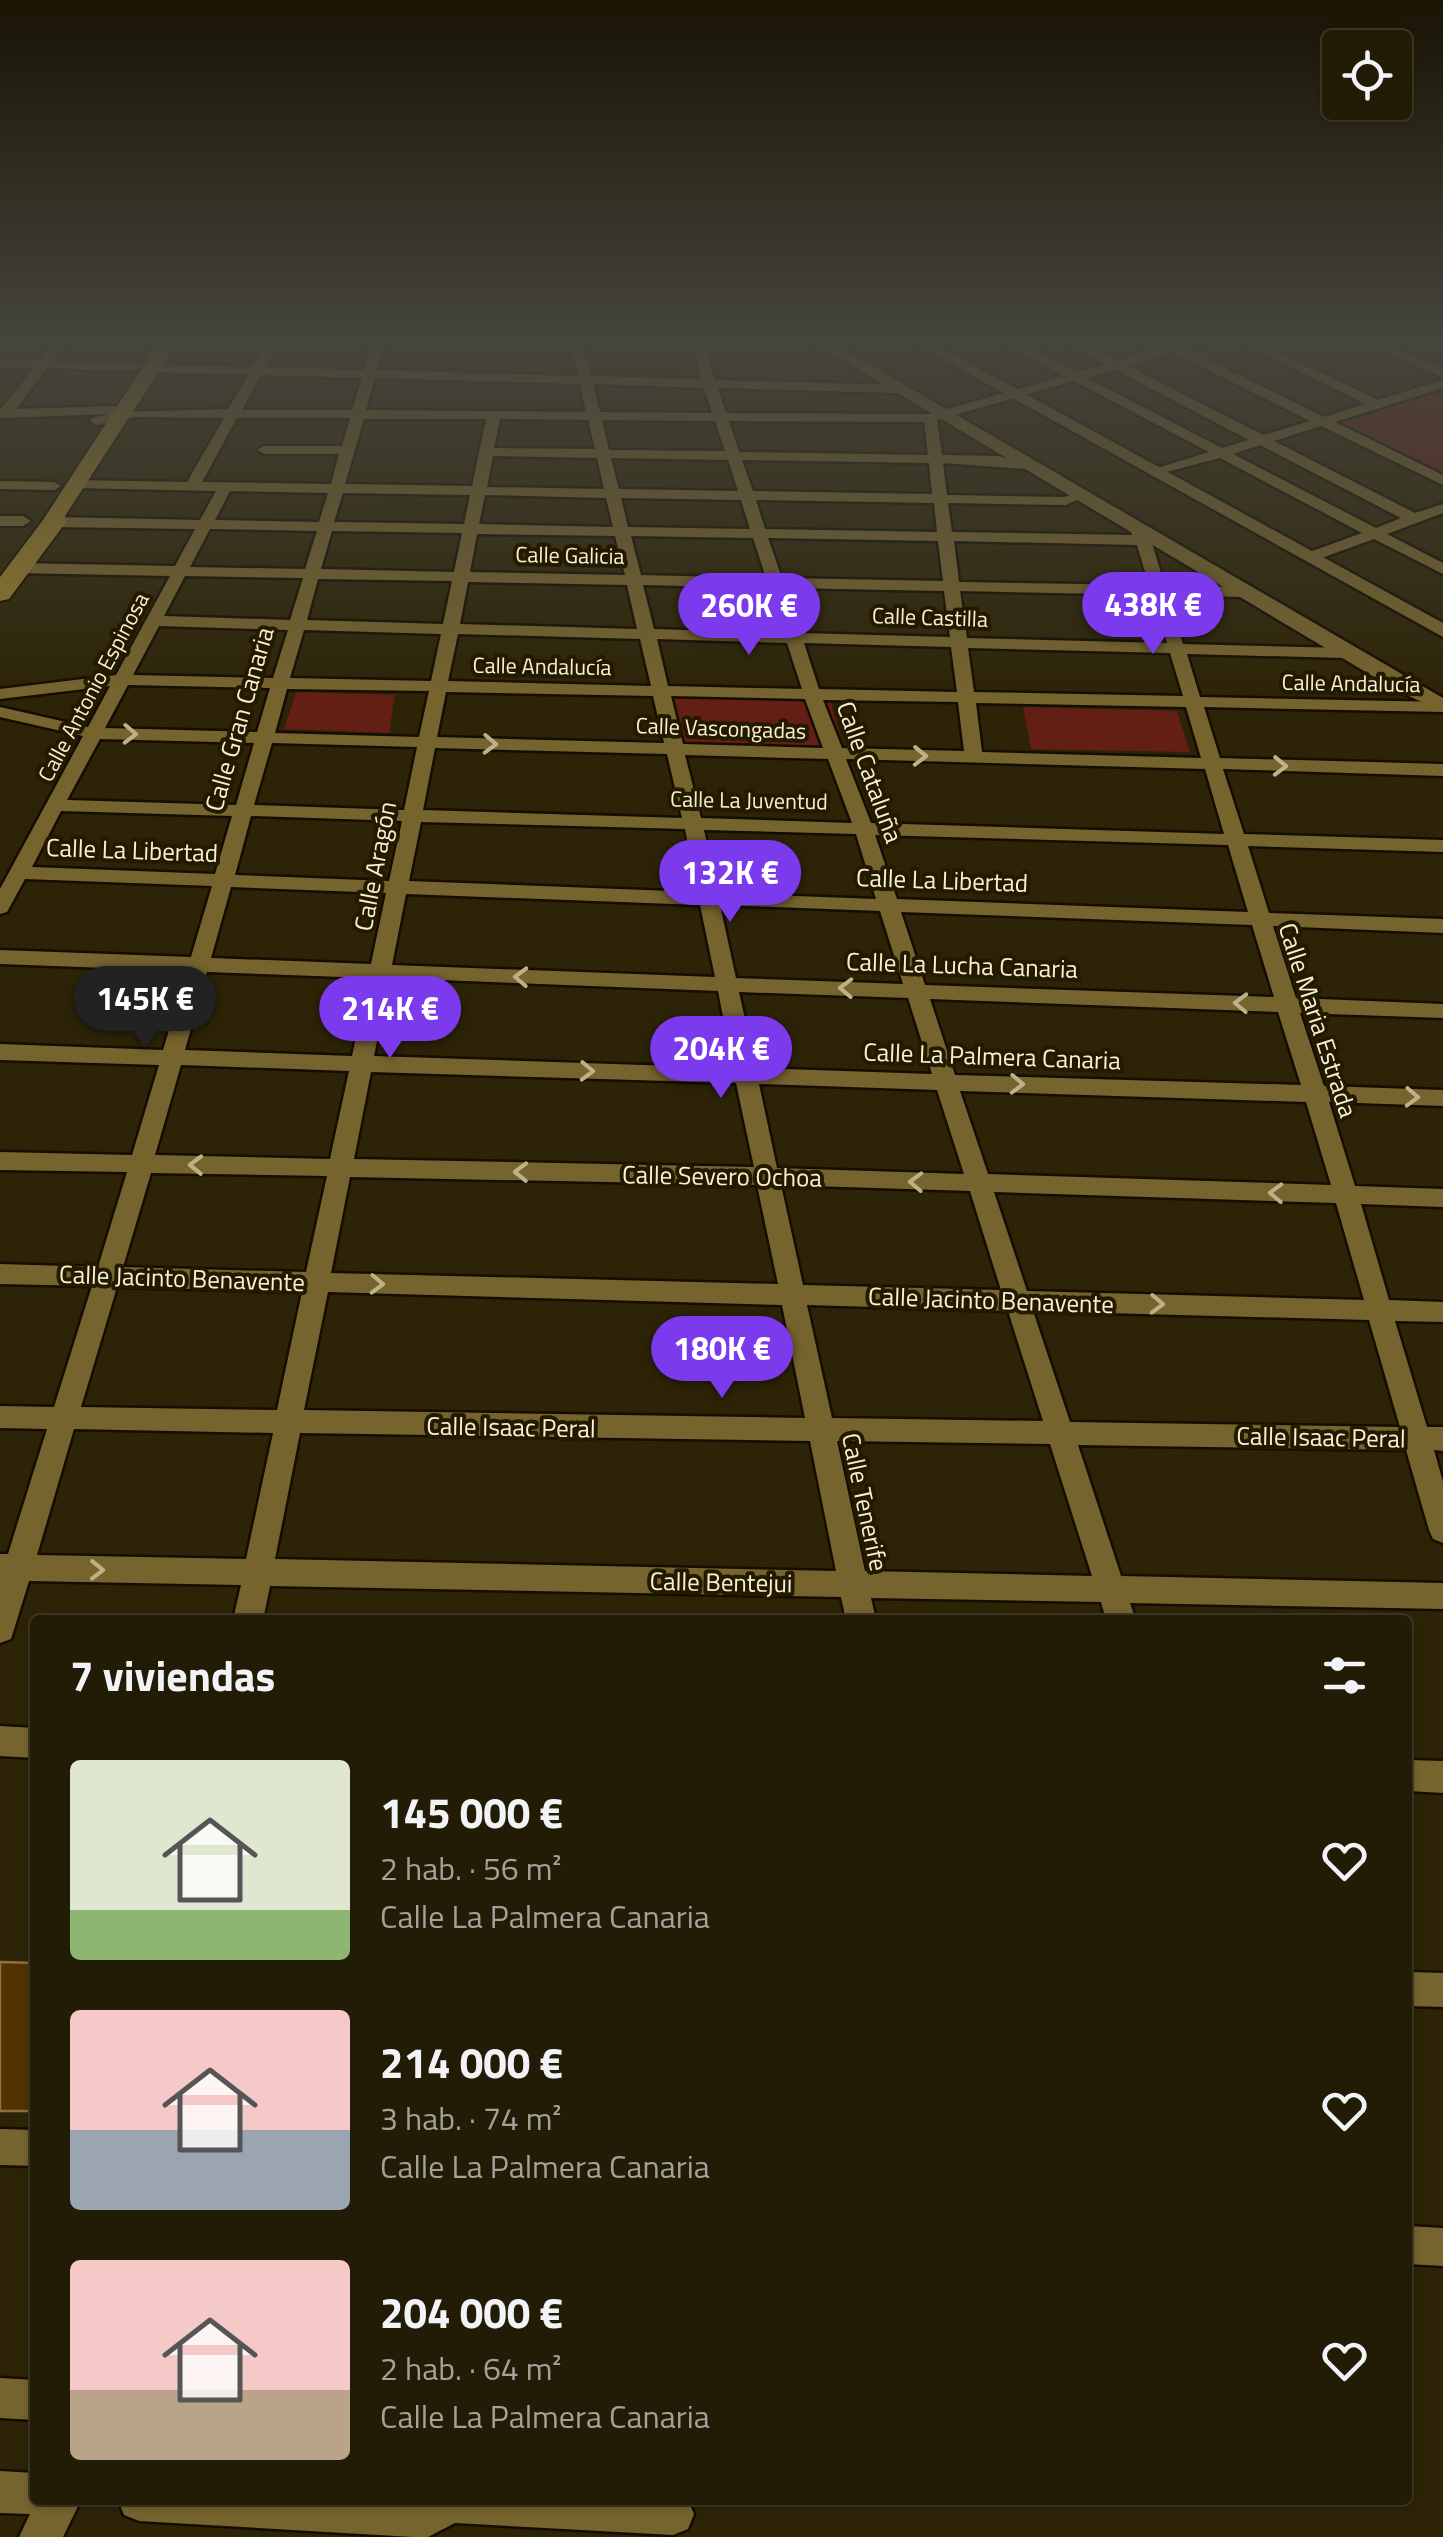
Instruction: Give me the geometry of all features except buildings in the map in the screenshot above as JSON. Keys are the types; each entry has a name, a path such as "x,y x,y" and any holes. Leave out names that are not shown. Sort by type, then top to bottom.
{"main road":[{"path":"0,594 8,564 33,522 80,460"}],"street":[{"path":"192,486 206,460"},
{"path":"0,485 225,486 253,460"},
{"path":"285,460 340,488 1066,501 1079,496"},
{"name":"Calle Gran Canaria","path":"0,1629 9,1568 66,1417 310,573 347,460"},
{"name":"Calle Aragón","path":"249,1615 484,460"},
{"name":"Calle Tenerife","path":"605,460 693,824 860,1615"},
{"name":"Calle Cataluña","path":"735,460 916,990 1119,1615"},
{"path":"935,460 974,758"},
{"path":"956,460 1026,465"},
{"path":"1017,460 1346,653 1405,697 1443,706"},
{"path":"1133,460 1443,631"},
{"path":"1156,473 1196,460"},
{"path":"1234,460 1443,569"},
{"path":"1300,460 1414,519"},
{"path":"1401,460 1443,481"},
{"name":"Calle Antonio Espinosa","path":"0,908 225,486"},
{"path":"1310,558 1443,508"},
{"path":"33,522 759,534 1139,534"},
{"name":"Calle Maria Estrada","path":"1139,534 1283,1005 1346,1195 1376,1310 1429,1438 1443,1530"},
{"name":"Calle Galicia","path":"8,564 181,571 1243,592"},
{"name":"Calle Castilla","path":"153,621 1346,653"},
{"name":"Calle Andalucía","path":"0,694 121,680 1190,702 1405,697"},
{"name":"Calle Vascongadas","path":"0,712 93,733 1443,770"},
{"name":"Calle La Juventud","path":"55,805 1443,846"},
{"name":"Calle La Libertad","path":"19,873 1443,926"},
{"name":"Calle La Lucha Canaria","path":"0,957 1443,1011"},
{"name":"Calle La Palmera Canaria","path":"0,1052 1443,1098"},
{"name":"Calle Severo Ochoa","path":"0,1161 768,1176 1443,1198"},
{"name":"Calle Jacinto Benavente","path":"0,1274 1443,1312"},
{"name":"Calle Isaac Peral","path":"0,1417 1429,1438"},
{"name":"Calle Bentejui","path":"9,1568 1443,1596"},
{"path":"0,1742 30,1742"},
{"path":"1412,1776 1443,1777"},
{"path":"1412,1989 1443,1990"},
{"path":"0,2147 30,2148"},
{"path":"1412,2244 1443,2247"},
{"path":"0,2398 30,2400"},
{"path":"0,2492 30,2494"},
{"path":"40,2537 57,2505"},
{"path":"224,2505 426,2517 446,2505"},
{"path":"507,2505 674,2514"}],"shaded area":[{"path":"1412,460 1443,460 1443,475"},
{"path":"296,692 395,695 389,733 284,729"},
{"path":"669,698 830,700 843,748 680,744"},
{"path":"1023,707 1177,711 1190,752 1031,749"}]}
